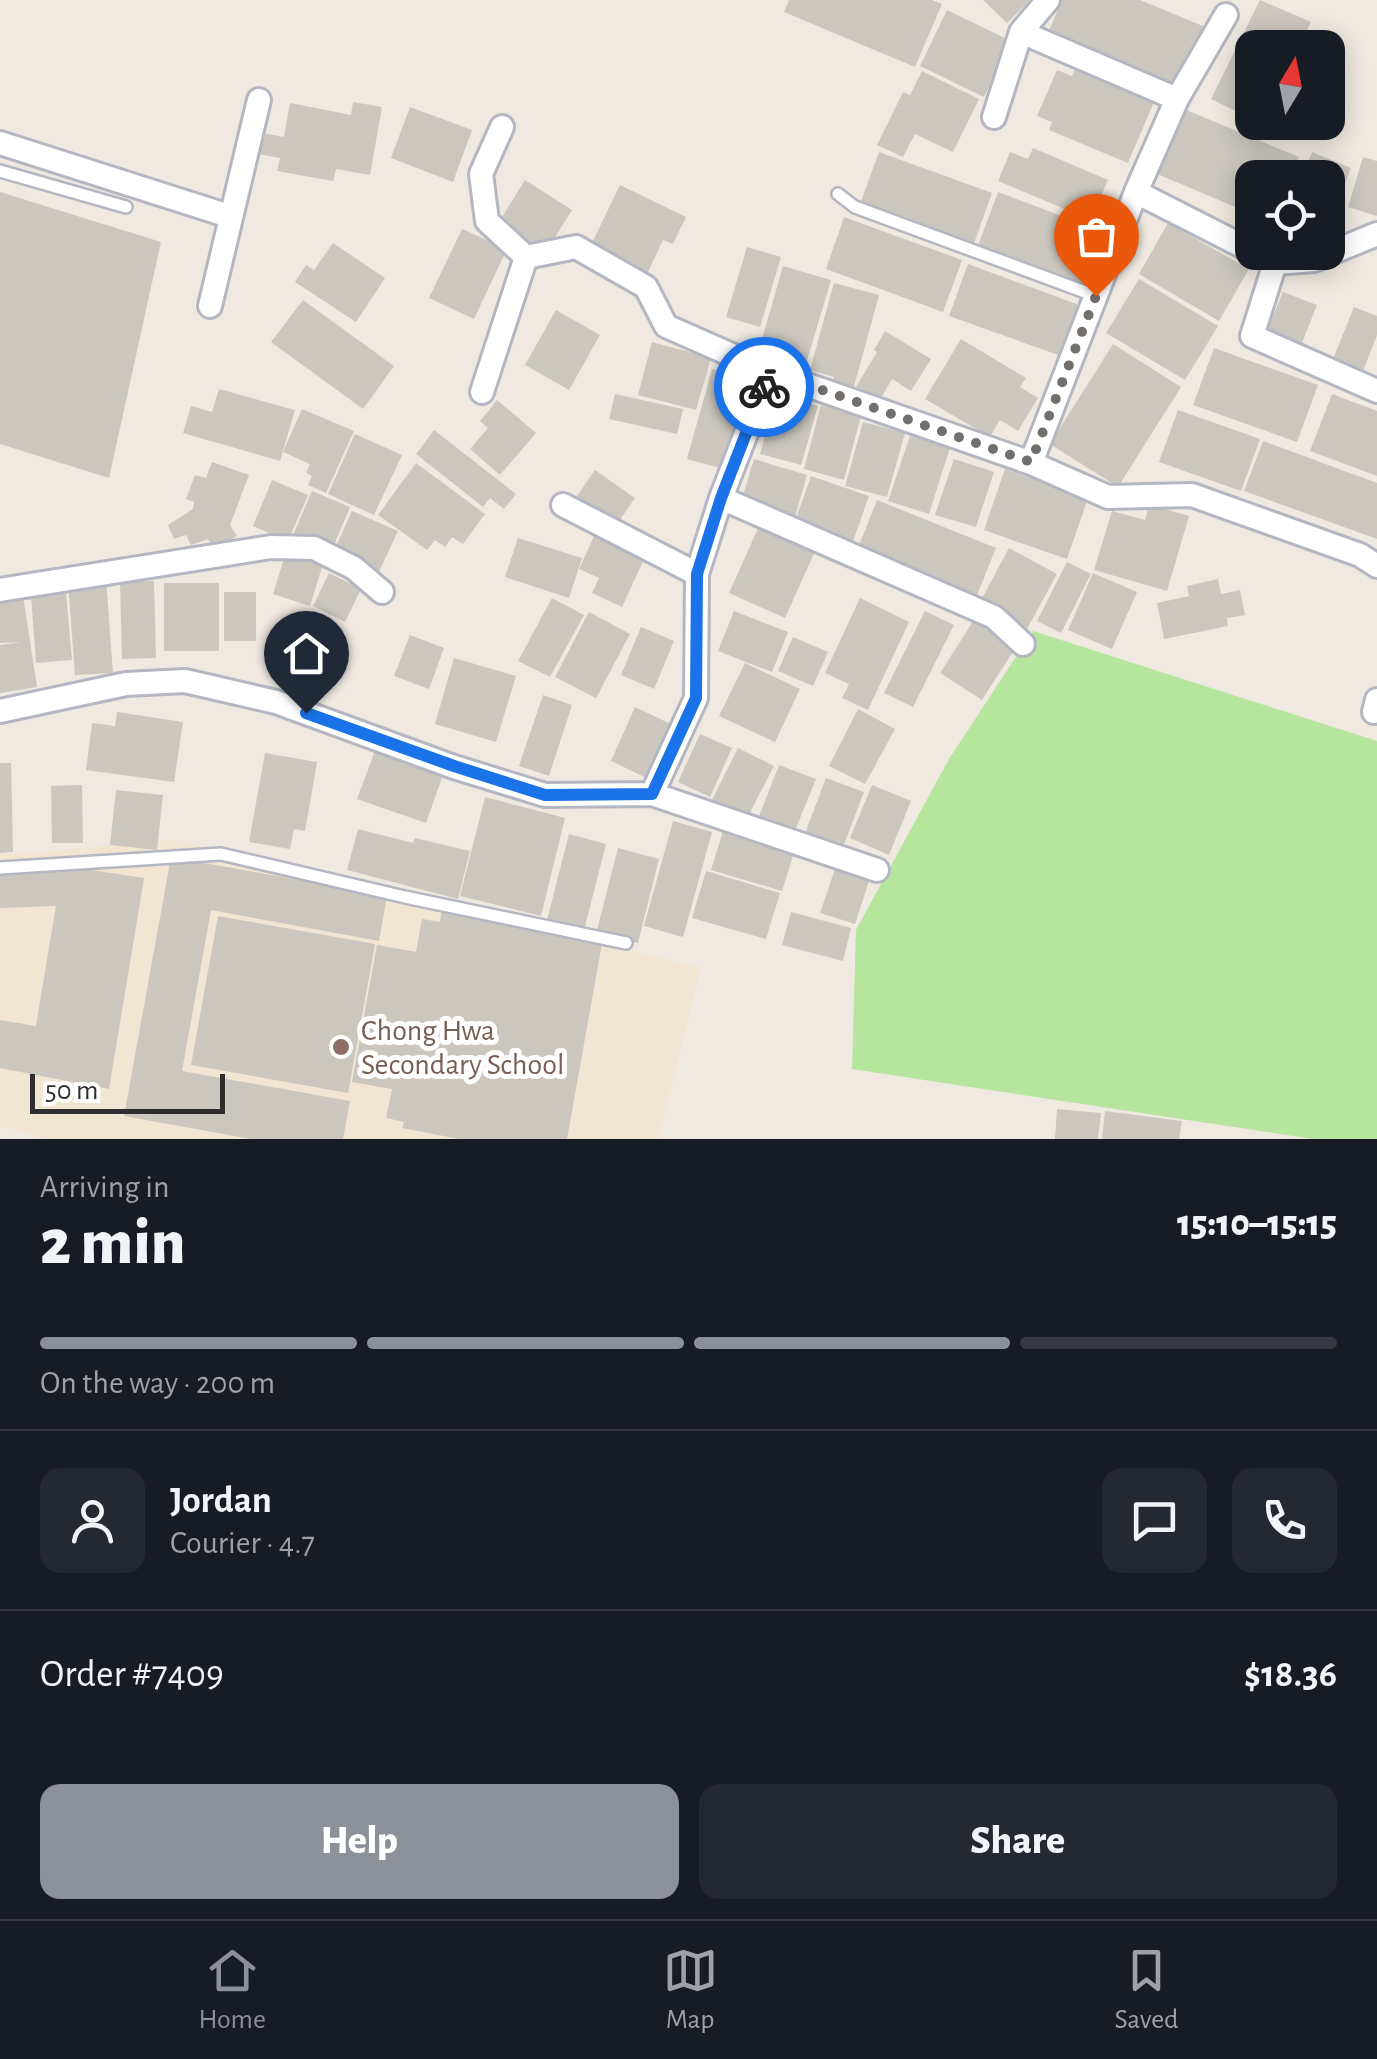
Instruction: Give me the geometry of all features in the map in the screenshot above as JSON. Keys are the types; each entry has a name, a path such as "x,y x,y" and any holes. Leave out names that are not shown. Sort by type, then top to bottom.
{"street":[{"path":"994,117 1022,32 1048,0"},
{"path":"1031,462 1136,192 1177,99 1226,15"},
{"path":"1022,32 1177,99"},
{"path":"210,306 259,100"},
{"path":"502,127 481,174 487,221 526,257"},
{"path":"0,144 230,216"},
{"path":"1136,192 1235,242"},
{"path":"1345,247 1377,234"},
{"path":"526,257 576,247 646,287 666,326 770,372 1031,462 1108,497 1192,495 1360,555 1377,566"},
{"path":"482,392 526,257"},
{"path":"1259,270 1252,336 1377,392"},
{"path":"652,794 696,698 697,574 721,498 770,372"},
{"path":"721,498 994,617 1023,644"},
{"path":"563,505 697,574"},
{"path":"0,590 272,547 314,548 354,568 382,592"},
{"path":"0,711 126,684 185,682 276,702 545,795 652,794 877,870"}],"lane":[{"path":"0,171 126,207"},
{"path":"838,194 854,207 1096,296"},
{"path":"0,868 221,854 626,942"}],"shaded area":[{"name":"Chong Hwa Secondary School","path":"175,840 701,968 659,1139 48,1139 0,1126 0,855"}],"green space":[{"path":"1033,631 1377,741 1377,1139 1313,1139 852,1069 856,930 949,759"}],"building":[{"path":"789,0 932,0 942,4 915,67 784,12"},
{"path":"983,0 1030,0 1007,23"},
{"path":"1062,0 1140,0 1203,26 1178,87 1048,33"},
{"path":"1260,0 1311,22 1307,30 1245,30"},
{"path":"947,10 1011,41 984,97 920,66"},
{"path":"1235,51 1235,111 1211,99"},
{"path":"1075,69 1154,102 1128,163 1049,130 1052,122 1037,116 1057,70 1072,76"},
{"path":"922,71 979,99 953,152 915,134 903,157 877,145 903,92 910,95"},
{"path":"353,102 382,107 370,175 336,169 333,181 277,171 280,158 258,154 262,133 284,137 290,103 351,115"},
{"path":"410,107 472,130 453,182 391,158"},
{"path":"1184,109 1235,130 1235,140 1258,140 1299,157 1235,160 1235,207 1157,174"},
{"path":"1033,148 1108,180 1091,220 998,181 1010,152 1028,159"},
{"path":"879,152 992,193 972,249 859,207"},
{"path":"1312,152 1332,160 1309,160"},
{"path":"1363,157 1377,161 1377,216 1348,207"},
{"path":"525,180 572,210 546,252 499,222"},
{"path":"620,185 686,217 673,244 663,240 647,274 590,247"},
{"path":"0,192 161,242 109,478 0,444"},
{"path":"998,192 1109,234 1087,290 977,248"},
{"path":"844,217 962,260 943,312 826,269"},
{"path":"1168,223 1235,261 1235,270 1248,270 1219,321 1139,274"},
{"path":"462,229 507,249 474,319 429,298"},
{"path":"333,243 385,278 356,322 295,282 306,265 314,270"},
{"path":"747,247 781,257 760,327 726,317"},
{"path":"968,264 1082,306 1064,357 949,316"},
{"path":"783,266 831,280 803,374 756,360"},
{"path":"1139,279 1218,326 1185,380 1106,333"},
{"path":"834,283 879,295 852,394 831,388 834,377 810,370"},
{"path":"1283,292 1317,305 1300,348 1266,333"},
{"path":"303,300 394,366 363,409 271,342"},
{"path":"1354,307 1377,316 1377,335 1363,371 1333,359"},
{"path":"556,310 600,335 569,390 525,365"},
{"path":"885,331 931,359 911,391 892,379 879,401 856,387"},
{"path":"961,339 1026,378 1020,387 1038,398 1018,431 1000,420 990,437 925,399"},
{"path":"652,342 711,358 696,410 638,395"},
{"path":"1113,344 1181,387 1118,487 1050,444"},
{"path":"1214,348 1318,385 1297,442 1193,405"},
{"path":"712,369 753,380 728,470 687,459"},
{"path":"219,389 295,410 280,461 183,433 191,406 212,412"},
{"path":"615,394 683,409 677,434 609,419"},
{"path":"777,394 818,406 801,465 760,454"},
{"path":"1332,394 1377,411 1377,476 1310,451"},
{"path":"497,400 536,433 500,475 470,449 488,428 480,421"},
{"path":"821,405 861,416 844,480 804,469"},
{"path":"302,409 354,431 326,493 308,485 312,476 306,473 310,464 283,452"},
{"path":"1178,410 1260,439 1241,491 1159,462"},
{"path":"863,422 905,433 887,497 845,486"},
{"path":"434,430 516,494 504,509 490,498 483,507 416,454"},
{"path":"355,434 402,455 374,515 328,494"},
{"path":"910,436 950,448 929,514 888,501"},
{"path":"1263,441 1377,483 1377,539 1244,491"},
{"path":"754,459 807,475 795,517 741,502"},
{"path":"954,459 994,472 976,527 935,515"},
{"path":"212,462 249,475 230,525 237,536 221,546 208,539 191,545 186,535 174,539 168,525 193,509 194,502 186,499 195,475 206,478"},
{"path":"416,463 485,514 463,544 452,537 445,547 435,540 427,550 378,515"},
{"path":"1005,469 1088,498 1067,559 984,530"},
{"path":"595,470 635,498 617,524 577,496"},
{"path":"811,476 869,496 851,547 793,527"},
{"path":"272,480 308,495 288,541 253,526"},
{"path":"312,491 350,507 329,557 291,540"},
{"path":"877,500 996,548 975,600 856,553"},
{"path":"1149,505 1189,516 1167,591 1094,570 1112,511 1145,520"},
{"path":"352,511 398,531 377,576 332,555"},
{"path":"760,524 816,549 785,618 729,593"},
{"path":"596,532 646,555 622,607 592,593 599,578 579,569"},
{"path":"518,538 582,558 569,598 505,577"},
{"path":"1009,548 1057,574 1027,629 979,604"},
{"path":"286,552 323,564 310,606 273,594"},
{"path":"1067,562 1091,574 1061,633 1037,621"},
{"path":"329,573 361,589 345,622 313,606"},
{"path":"1093,573 1137,592 1112,649 1068,630"},
{"path":"106,579 113,673 75,675 68,582"},
{"path":"1218,579 1221,594 1240,590 1245,615 1227,618 1228,626 1164,639 1157,603 1189,596 1187,586"},
{"path":"154,581 156,658 122,659 120,582"},
{"path":"164,583 219,583 219,651 164,651"},
{"path":"224,592 256,592 256,641 224,641"},
{"path":"66,593 72,660 36,663 31,596"},
{"path":"23,595 37,687 0,693 0,645 21,642 0,643 0,598"},
{"path":"552,598 584,615 550,677 518,661"},
{"path":"860,598 909,622 868,710 842,698 849,684 825,673"},
{"path":"734,611 788,632 772,672 718,651"},
{"path":"925,611 954,625 913,707 884,693"},
{"path":"589,612 630,634 596,698 555,677"},
{"path":"974,620 1016,647 982,700 940,673"},
{"path":"641,627 674,641 654,689 621,675"},
{"path":"410,635 444,648 429,689 394,676"},
{"path":"793,637 828,652 813,686 778,671"},
{"path":"454,658 516,676 496,742 435,724"},
{"path":"745,663 800,689 775,742 719,716"},
{"path":"543,695 572,705 549,776 519,766"},
{"path":"635,707 677,727 653,781 611,761"},
{"path":"858,709 895,729 865,784 829,766"},
{"path":"117,712 183,722 174,782 86,770 92,723 115,726"},
{"path":"700,734 732,748 710,797 678,782"},
{"path":"738,748 774,766 746,820 711,802"},
{"path":"375,751 443,775 426,823 357,799"},
{"path":"265,753 317,762 305,831 294,829 290,849 249,842"},
{"path":"0,763 11,763 13,852 0,853"},
{"path":"779,765 816,779 792,838 756,824"},
{"path":"826,778 864,792 840,855 802,841"},
{"path":"82,785 83,843 52,843 51,786"},
{"path":"872,785 911,801 889,855 850,838"},
{"path":"116,790 163,795 157,850 110,845"},
{"path":"485,797 565,818 541,916 460,896"},
{"path":"673,821 712,832 683,937 644,926"},
{"path":"358,829 413,843 415,838 470,851 458,899 347,870"},
{"path":"723,831 794,853 782,891 711,870"},
{"path":"569,834 606,844 584,930 547,920"},
{"path":"618,848 659,859 638,943 596,934"},
{"path":"171,857 387,896 379,941 211,910 182,1071 350,1101 343,1139 251,1139 124,1116"},
{"path":"836,866 870,878 855,924 820,913"},
{"path":"72,867 144,878 109,1089 0,1068 0,1020 36,1026 56,906 0,908 0,869"},
{"path":"706,871 780,893 766,939 692,918"},
{"path":"442,909 603,938 567,1139 459,1139 402,1128 404,1122 386,1118 392,1089 352,1082 377,945 416,952 422,919 440,922"},
{"path":"791,912 851,928 843,961 782,945"},
{"path":"218,916 375,944 348,1093 191,1065"},
{"path":"1057,1109 1101,1113 1098,1139 1055,1139"},
{"path":"1105,1111 1182,1121 1179,1139 1102,1139"}],"way so far":[{"path":"764,387 770,372 1031,462 1096,296"}],"place":[{"name":"Chong Hwa Secondary School","path":"341,1047"}],"route":[{"path":"306,713 545,795 652,794 696,698 697,574 721,498 764,387"}]}
